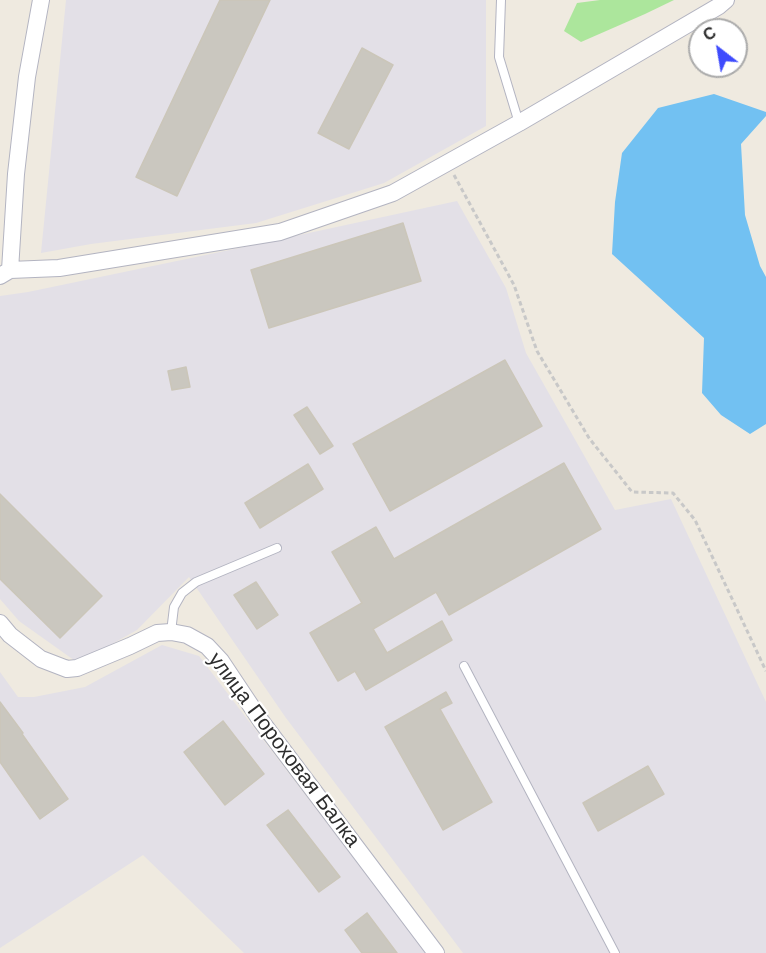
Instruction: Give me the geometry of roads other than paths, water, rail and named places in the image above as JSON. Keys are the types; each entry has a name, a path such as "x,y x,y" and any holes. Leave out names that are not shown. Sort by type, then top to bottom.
{"street":[{"path":"41,0 27,77 5,273 59,268 280,232 393,193 519,123 726,0"},
{"path":"0,623 41,659 67,669 77,668 158,633 171,632"},
{"name":"улица Пороховая Балка","path":"171,632 187,635 207,646 221,661 261,721 436,953"}],"lane":[{"path":"501,0 499,57 519,123"},
{"path":"171,632 174,607 182,593 196,582 277,548"},
{"path":"464,666 615,953"}],"water":[{"path":"714,94 766,112 766,116 741,144 745,215 760,266 766,277 766,424 750,434 721,415 702,393 704,338 612,254 615,202 622,153 658,108"}]}
